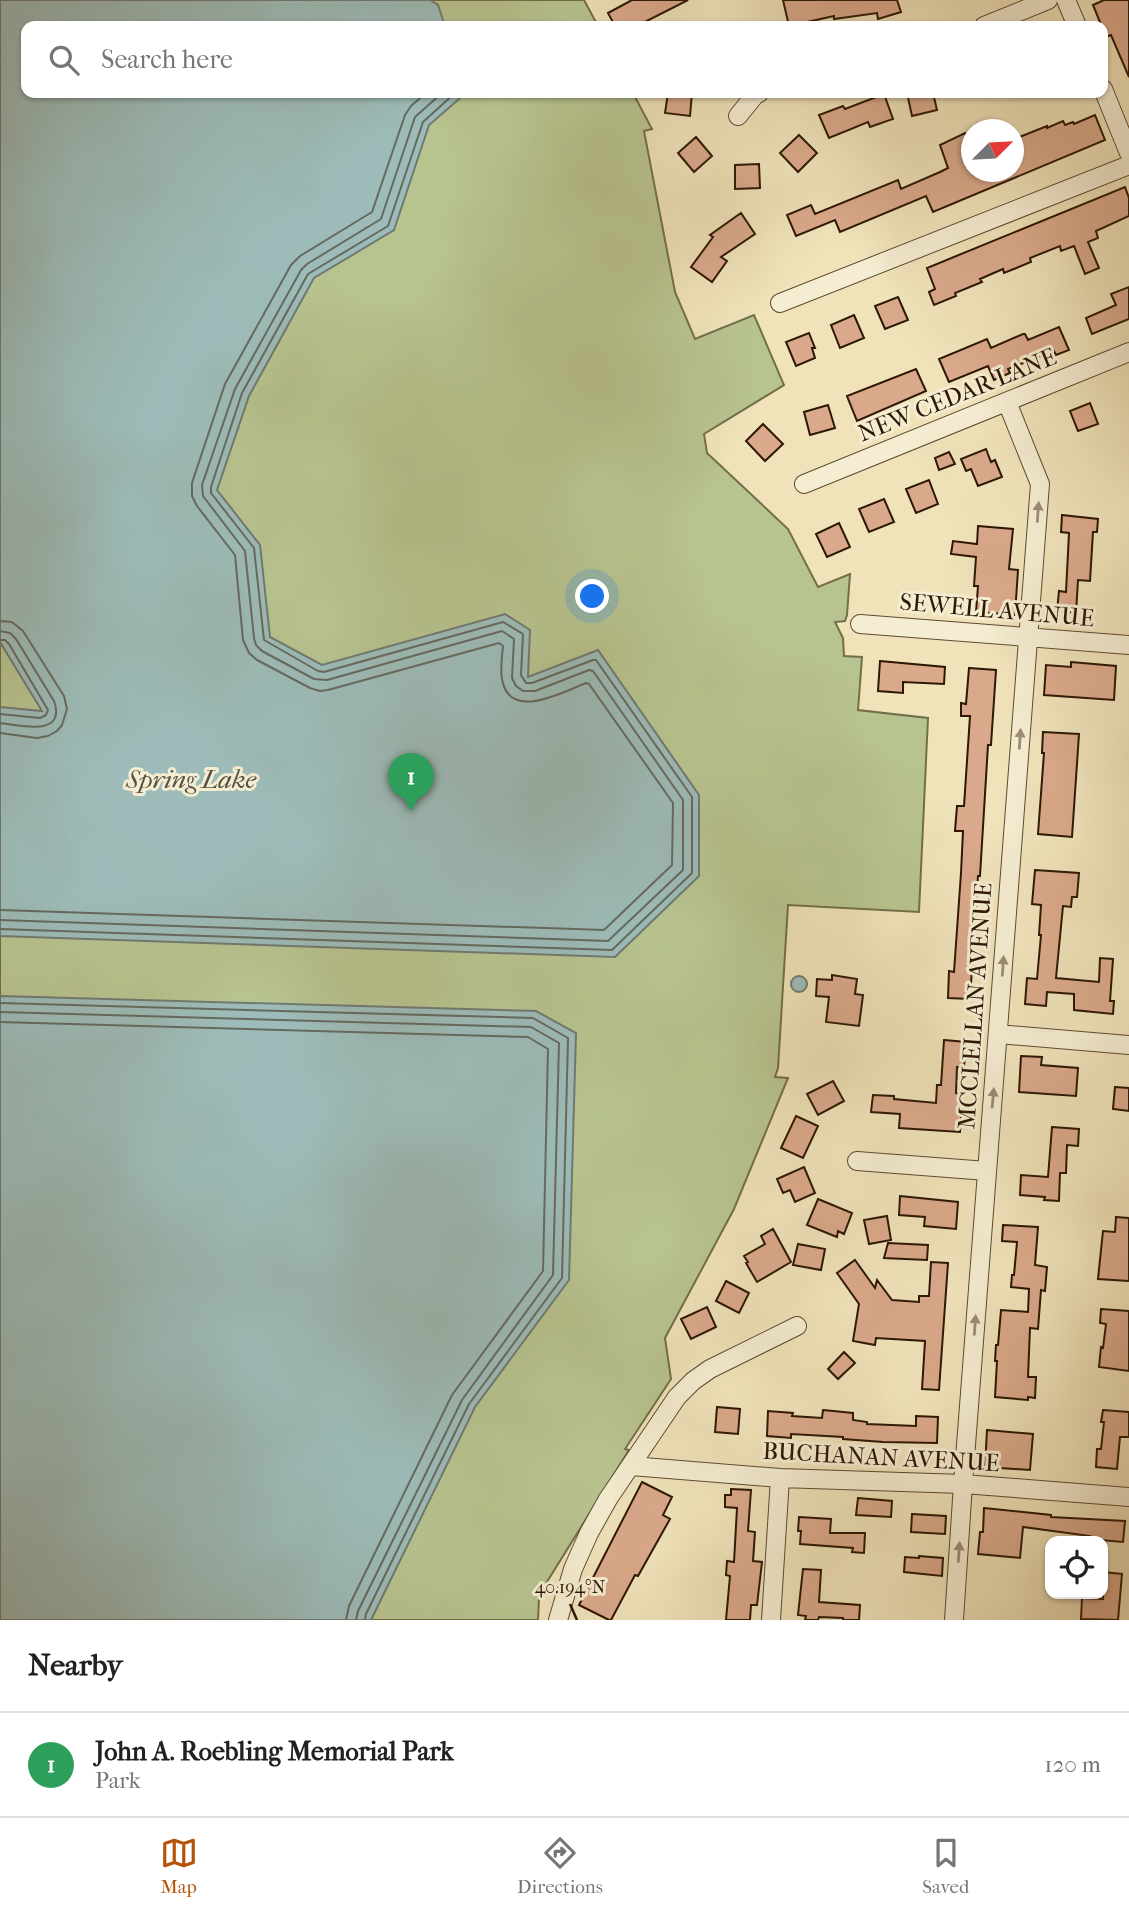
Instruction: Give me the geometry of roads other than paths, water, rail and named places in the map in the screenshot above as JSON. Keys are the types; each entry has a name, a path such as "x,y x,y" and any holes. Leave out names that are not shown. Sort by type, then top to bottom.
{"street":[{"path":"996,21 1048,0"},
{"path":"1066,0 1075,21"},
{"path":"738,116 753,98"},
{"path":"1107,98 1129,153"},
{"path":"780,303 1129,165"},
{"name":"NEW CEDAR LANE","path":"804,484 1129,352"},
{"name":"MCCLELLAN AVENUE","path":"954,1620 1040,484 1007,402"},
{"name":"SEWELL AVENUE","path":"860,624 1129,645"},
{"path":"998,1034 1129,1045"},
{"path":"857,1161 987,1171"},
{"path":"558,1620 573,1569 589,1533 608,1499 670,1407 693,1381 710,1369 797,1326"},
{"name":"BUCHANAN AVENUE","path":"631,1466 780,1478 963,1484 1129,1497"},
{"path":"771,1620 780,1478"}],"water":[{"name":"Spring Lake","path":"0,0 430,0 438,5 443,21 21,21 21,98 460,98 429,125 394,230 314,278 249,396 217,490 260,545 270,637 322,665 505,614 530,630 528,677 598,650 699,795 699,876 615,957 0,936 0,707 42,711 0,642"},
{"path":"796,976 802,976 807,984 805,990 796,992 791,987 791,981"},
{"path":"0,996 536,1011 576,1033 569,1280 475,1407 371,1620 0,1620"}],"place":[{"name":"John A. Roebling Memorial Park","path":"411,811"}]}
